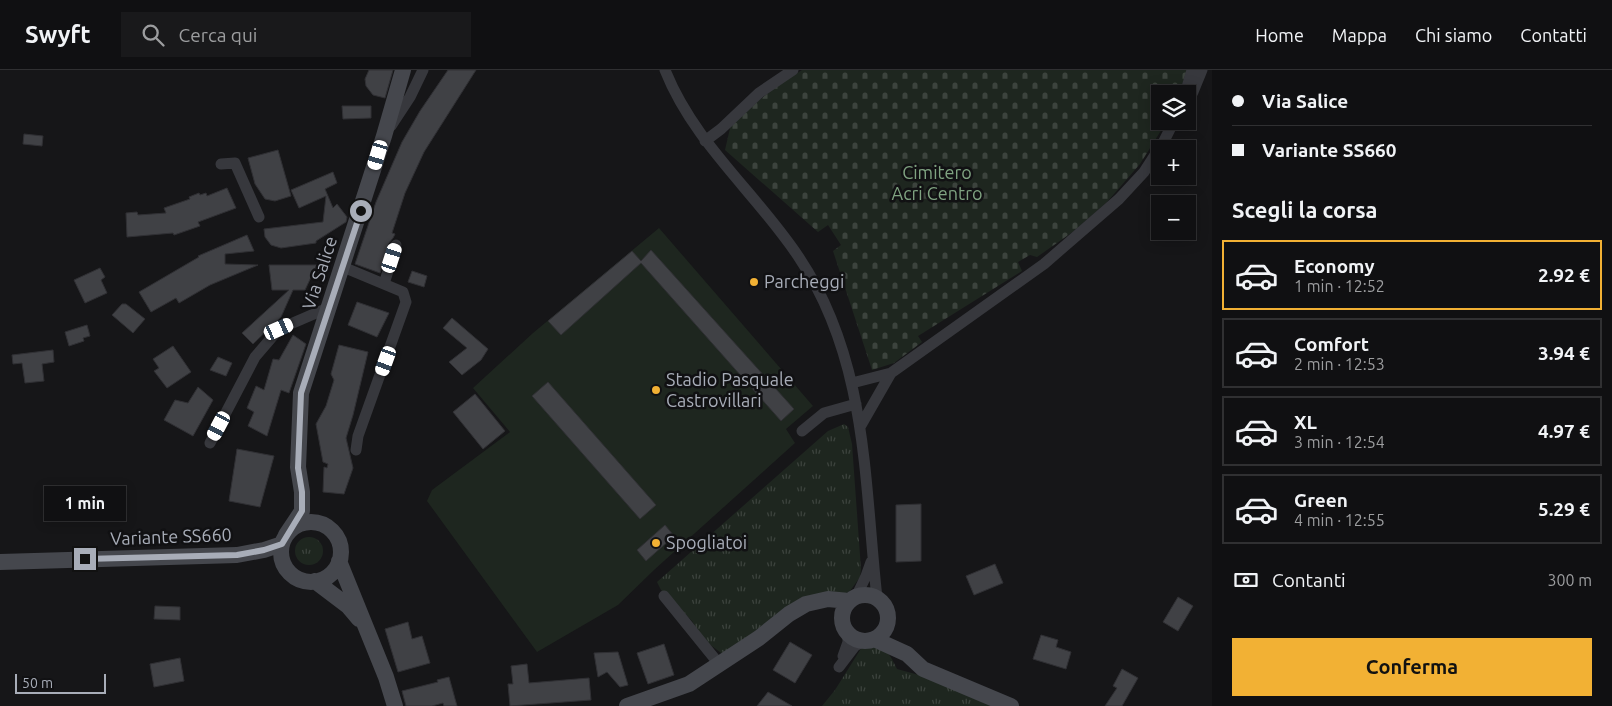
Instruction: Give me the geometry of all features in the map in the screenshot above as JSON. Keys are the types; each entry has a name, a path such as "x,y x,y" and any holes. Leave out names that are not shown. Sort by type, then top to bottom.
{"main road":[{"name":"Via Salice","path":"302,492 298,468 301,393 343,267 403,70"},
{"path":"302,492 318,523"},
{"path":"287,570 282,562 281,553 284,539 302,511 302,492"},
{"path":"284,539 292,528 309,522 318,523 332,531 337,537 341,553 339,561 330,575 316,582"},
{"name":"Variante SS660","path":"0,562 237,555 264,550 284,539"},
{"path":"237,555 268,562 287,570 299,580 316,582 348,606 366,626"},
{"path":"339,561 386,676 395,706"},
{"path":"627,706 689,684 759,638 789,614 806,604 827,607 849,603 863,595 877,598 883,604 887,610 894,634 906,654 923,669 1011,706"},
{"path":"849,603 842,620 862,638 906,654"},
{"path":"862,638 884,631 888,618"}],"street":[{"path":"384,136 410,97 423,70"},
{"path":"665,70 683,107 705,141 798,256 822,297 852,383 856,404 867,484 877,598"},
{"path":"705,141 721,129 759,93 793,70"},
{"path":"1188,85 1192,70"},
{"path":"1196,85 1202,70"},
{"path":"852,383 891,373 1044,264 1112,206 1144,172 1170,130"},
{"path":"221,164 235,163 259,217"},
{"path":"384,284 396,245"},
{"path":"343,267 403,292 406,302 358,436 356,450"},
{"path":"210,443 255,357 279,329 330,307"},
{"path":"860,427 891,373"},
{"path":"802,430 824,413 856,404"},
{"path":"849,603 866,576 872,558"},
{"path":"664,596 719,664"}],"green space":[{"name":"Cimitero Acri Centro","path":"802,70 1187,70 1182,85 1151,85 1151,130 1161,130 1155,140 1151,140 1151,146 1140,164 1107,202 1074,231 1037,257 1030,255 1018,262 1022,271 918,336 922,342 894,363 872,370 833,251 841,245 828,225 818,232 725,150 731,124 774,88"},
{"path":"659,228 813,406 786,429 795,443 654,570 618,605 537,652 427,501 432,490 510,432 473,388 533,333"},
{"path":"844,424 848,427 852,444 860,577 850,591 746,639 724,655 701,636 692,621 661,590 657,582 828,431"},
{"path":"309,537 319,541 323,551 319,561 309,565 299,561 295,551 299,541"},
{"path":"870,643 884,649 897,669 926,677 995,706 822,706 835,690 862,647"}],"building":[{"path":"369,70 393,70 385,98 373,95 366,86 365,79"},
{"path":"448,70 476,70 424,152 405,193 392,233 395,234 389,243 380,273 355,264 376,202 402,142 420,111"},
{"path":"342,106 371,106 371,118 343,119"},
{"path":"24,134 43,136 42,146 23,144"},
{"path":"278,150 291,196 275,201 265,199 255,184 248,158"},
{"path":"333,172 337,183 325,189 333,208 337,204 347,217 346,222 316,241 316,243 281,248 271,245 265,237 264,229 323,222 326,196 299,208 291,190"},
{"path":"227,188 236,208 198,222 200,226 174,235 173,233 127,237 126,213 137,212 138,215 166,213 164,208 190,199 189,197 199,193 200,195 206,193 207,196"},
{"path":"247,235 254,251 225,254 225,264 258,265 210,285 179,303 176,298 151,312 139,292 198,256"},
{"path":"651,250 794,409 781,421 641,263 561,335 548,321 632,251 641,261"},
{"path":"269,265 319,265 319,277 312,275 305,290 293,290 281,317 253,344 242,333 289,290 272,290"},
{"path":"100,268 105,277 101,280 107,293 85,303 74,280"},
{"path":"412,271 427,276 424,287 408,282"},
{"path":"357,302 389,313 377,337 348,325"},
{"path":"122,304 126,304 145,319 133,333 112,315"},
{"path":"452,318 488,349 481,360 462,375 449,362 467,348 443,328"},
{"path":"87,325 90,336 83,338 84,341 69,346 65,332"},
{"path":"293,335 306,344 289,393 281,390 267,436 248,426 254,412 247,408 256,386 264,390 273,359 279,360"},
{"path":"339,345 368,352 346,438 353,468 344,494 323,492 324,467 327,468 328,464 323,462 316,424 326,406 334,380 331,374"},
{"path":"173,346 191,372 167,388 154,371 159,368 153,359"},
{"path":"53,350 54,362 42,364 44,381 25,383 22,363 13,364 12,355"},
{"path":"218,357 232,363 226,376 210,370"},
{"path":"548,382 656,505 640,519 532,396"},
{"path":"198,387 213,400 193,436 164,420 175,400 188,403"},
{"path":"475,394 505,431 483,449 453,412"},
{"path":"237,449 274,456 260,507 229,501"},
{"path":"921,504 921,561 896,562 896,505"},
{"name":"Spogliatoi","path":"665,525 674,536 646,561 637,550"},
{"path":"995,564 1003,583 974,595 966,576"},
{"path":"1178,597 1193,606 1178,631 1163,622"},
{"path":"155,606 180,607 180,620 154,619"},
{"path":"408,622 412,639 422,636 430,663 398,672 385,629"},
{"path":"1041,635 1058,640 1056,647 1071,652 1066,669 1033,659"},
{"path":"790,642 812,655 795,683 773,670"},
{"path":"664,644 674,675 648,684 637,653"},
{"path":"618,652 628,685 620,687 607,672 598,677 594,653"},
{"path":"180,658 184,681 154,687 150,664"},
{"path":"527,664 529,683 589,678 591,700 510,706 508,684 513,684 511,666"},
{"path":"1122,669 1138,678 1122,706 1105,706 1117,688 1113,686"},
{"path":"449,677 457,706 444,706 443,703 432,706 406,706 402,691 438,682 437,680"},
{"path":"768,692 792,706 757,706"}],"place":[{"name":"Parcheggi","path":"754,282"},
{"name":"Stadio Pasquale Castrovillari","path":"656,390"},
{"name":"Spogliatoi","path":"656,543"}],"route":[{"path":"85,559 237,555 264,550 282,544 302,511 302,492 298,468 301,393 361,211"}]}
